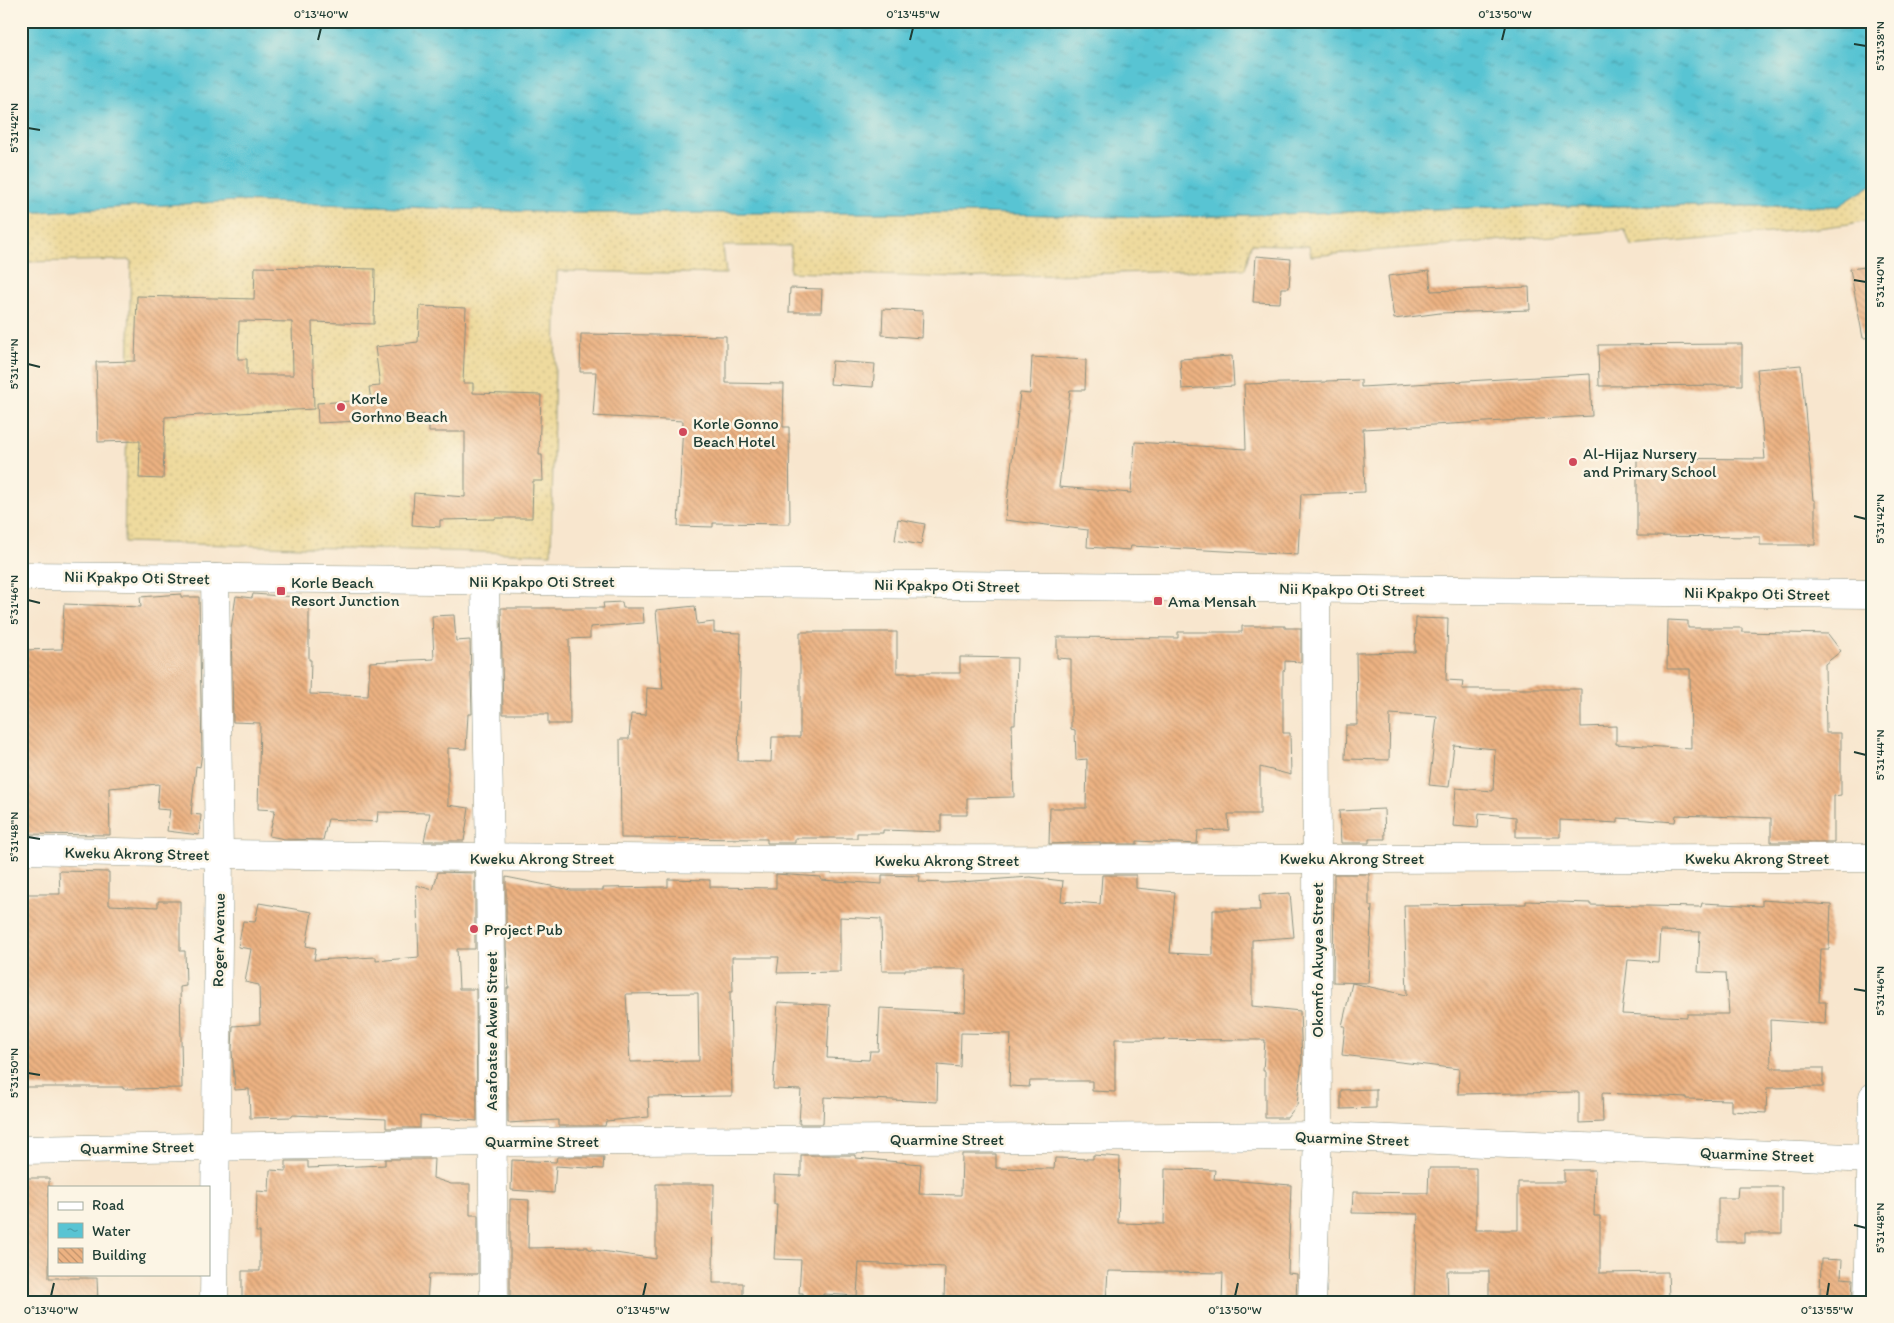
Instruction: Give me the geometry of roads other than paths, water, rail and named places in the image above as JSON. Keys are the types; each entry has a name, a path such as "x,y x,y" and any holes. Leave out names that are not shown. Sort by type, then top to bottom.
{"street":[{"name":"Nii Kpakpo Oti Street","path":"21,576 1873,594"},
{"name":"Roger Avenue","path":"214,1302 219,854 215,578"},
{"name":"Asafoatse Akwei Street","path":"485,580 490,858 494,1302"},
{"name":"Okomfo Akuyea Street","path":"1312,1302 1318,1136 1316,588"},
{"name":"Kweku Akrong Street","path":"21,850 490,858 1030,860 1873,858"},
{"path":"1868,1302 1873,1098"},
{"name":"Quarmine Street","path":"21,1150 215,1145 492,1142 1318,1136 1872,1159"}],"water":[{"path":"21,21 1873,21 1873,184 1839,206 1530,206 1153,218 980,213 569,213 237,201 21,213"}],"place":[{"name":"Korle Gorhno Beach","path":"341,407"},
{"name":"Korle Gonno Beach Hotel","path":"683,432"},
{"name":"Al-Hijaz Nursery and Primary School","path":"1573,462"},
{"name":"Korle Beach Resort Junction","path":"281,591"},
{"name":"Ama Mensah","path":"1158,601"},
{"name":"Project Pub","path":"474,929"}]}
